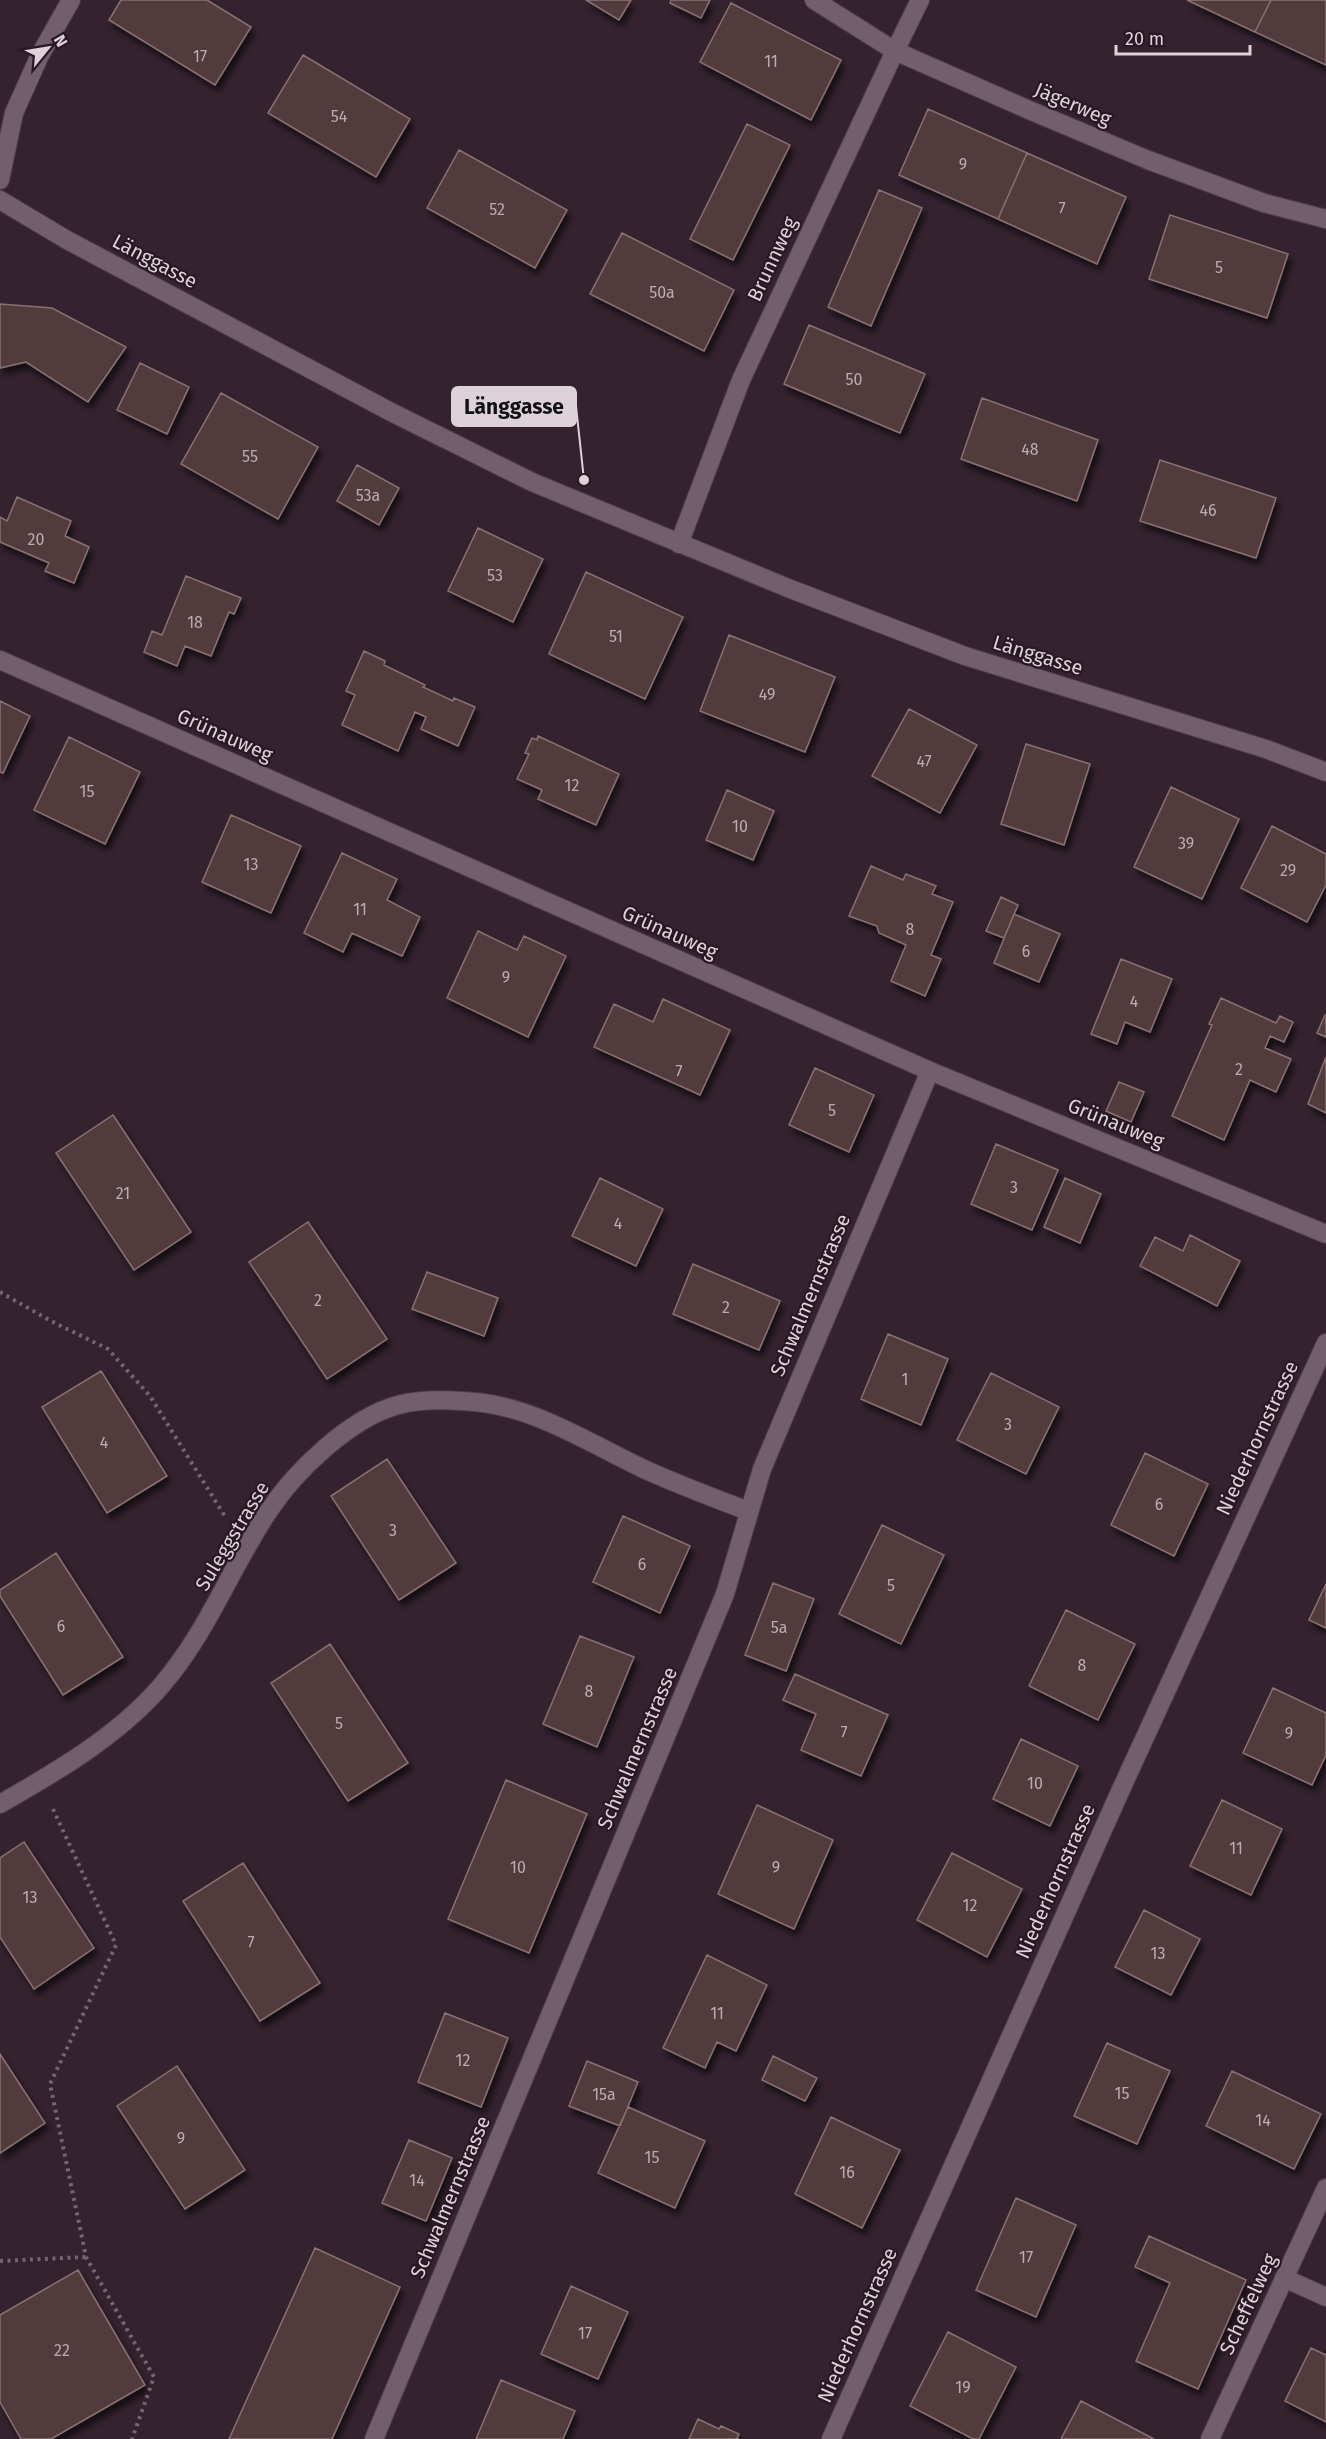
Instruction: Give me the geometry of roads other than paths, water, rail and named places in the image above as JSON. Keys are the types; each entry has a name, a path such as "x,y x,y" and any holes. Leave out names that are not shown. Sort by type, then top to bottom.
{"street":[{"path":"0,180 14,113 40,55 71,0"},
{"name":"Jägerweg","path":"814,0 895,51 1148,160 1264,203 1326,219"},
{"name":"Brunnweg","path":"679,544 741,380 920,0"},
{"name":"Länggasse","path":"0,200 67,240 463,450 679,544 965,656 1266,749 1326,772"},
{"name":"Grünauweg","path":"0,660 930,1071 1326,1234"},
{"name":"Schwalmernstrasse","path":"374,2439 725,1594 762,1468 930,1071"},
{"name":"Niederhornstrasse","path":"831,2439 1113,1807 1326,1343"},
{"name":"Suleggstrasse","path":"0,1804 40,1781 112,1731 161,1686 203,1631 268,1512 306,1463 341,1436 398,1405 438,1401 485,1403 522,1413 650,1472 748,1511"},
{"name":"Scheffelweg","path":"1210,2439 1326,2188"},
{"path":"1284,2278 1326,2297"}],"place":[{"name":"Länggasse","path":"584,480"}]}
